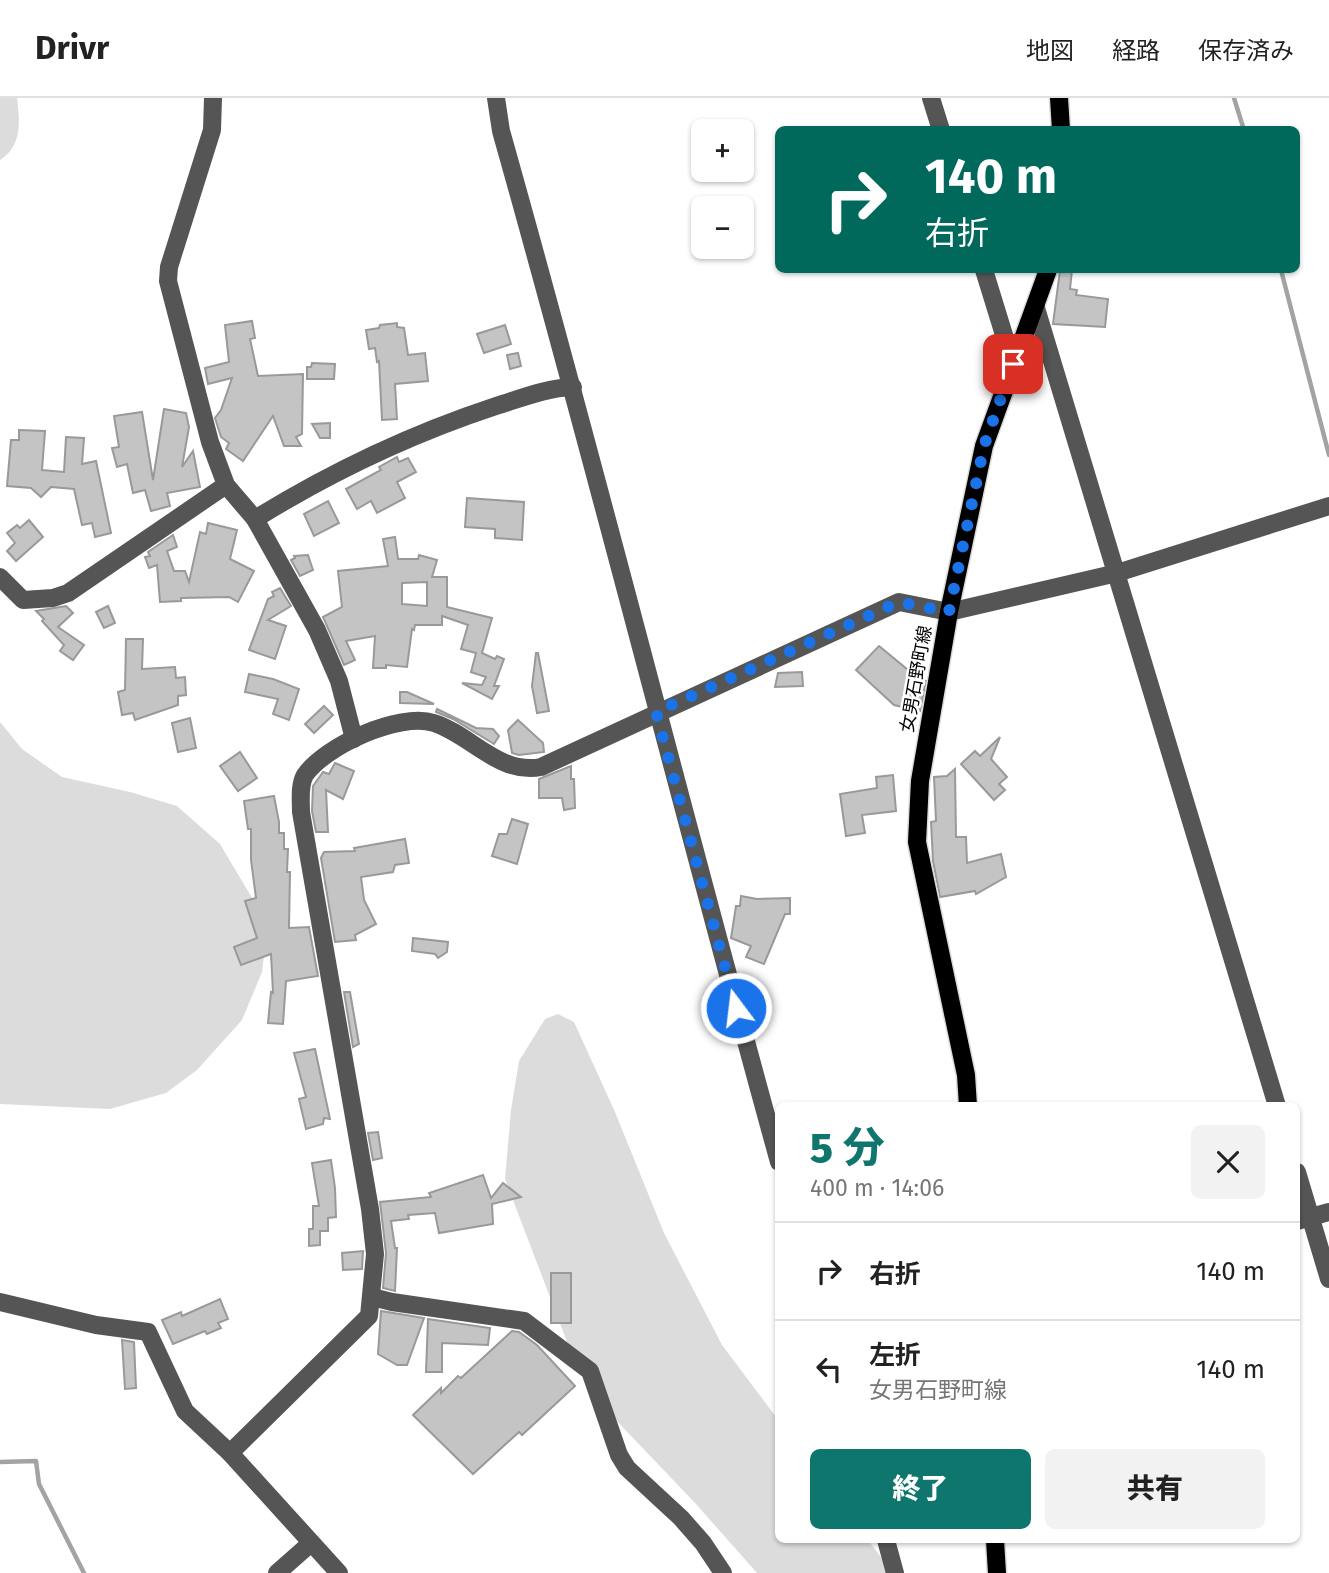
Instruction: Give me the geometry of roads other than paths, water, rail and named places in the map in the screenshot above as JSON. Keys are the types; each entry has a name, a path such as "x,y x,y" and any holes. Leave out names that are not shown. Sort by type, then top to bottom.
{"main road":[{"path":"1059,98 1061,126"},
{"name":"女男石野町線","path":"968,1102 966,1075 917,842 920,781 949,612 984,446 1047,273"},
{"path":"995,1543 997,1573"}],"street":[{"path":"213,98 212,130 169,267 168,281 210,442 226,485 255,519 317,630 339,681 354,739"},
{"path":"496,98 501,131 573,387 656,712 775,1148"},
{"path":"931,98 939,126"},
{"path":"985,273 1013,364"},
{"path":"1036,308 1276,1102"},
{"path":"255,519 354,464 444,423 554,387 573,387"},
{"path":"0,577 23,600 52,598 68,593 226,485"},
{"path":"230,1453 369,1316 372,1297 375,1254 370,1209 301,812 304,777 325,755 354,739 403,721 426,722 435,723 509,766 526,770 541,767 899,602 949,612 1117,573 1329,506"},
{"path":"1300,1192 1304,1219 1329,1279"},
{"path":"1304,1219 1329,1212"},
{"path":"372,1297 392,1303 524,1321 590,1371 619,1455 627,1468 688,1526 723,1573"},
{"path":"0,1302 96,1325 148,1332 185,1411 230,1453 339,1573"},
{"path":"277,1573 311,1543"},
{"path":"887,1543 895,1573"}],"waterway":[{"path":"1234,98 1243,126"},
{"path":"1282,273 1329,455"},
{"path":"0,1462 36,1461 39,1484 84,1573"}]}
